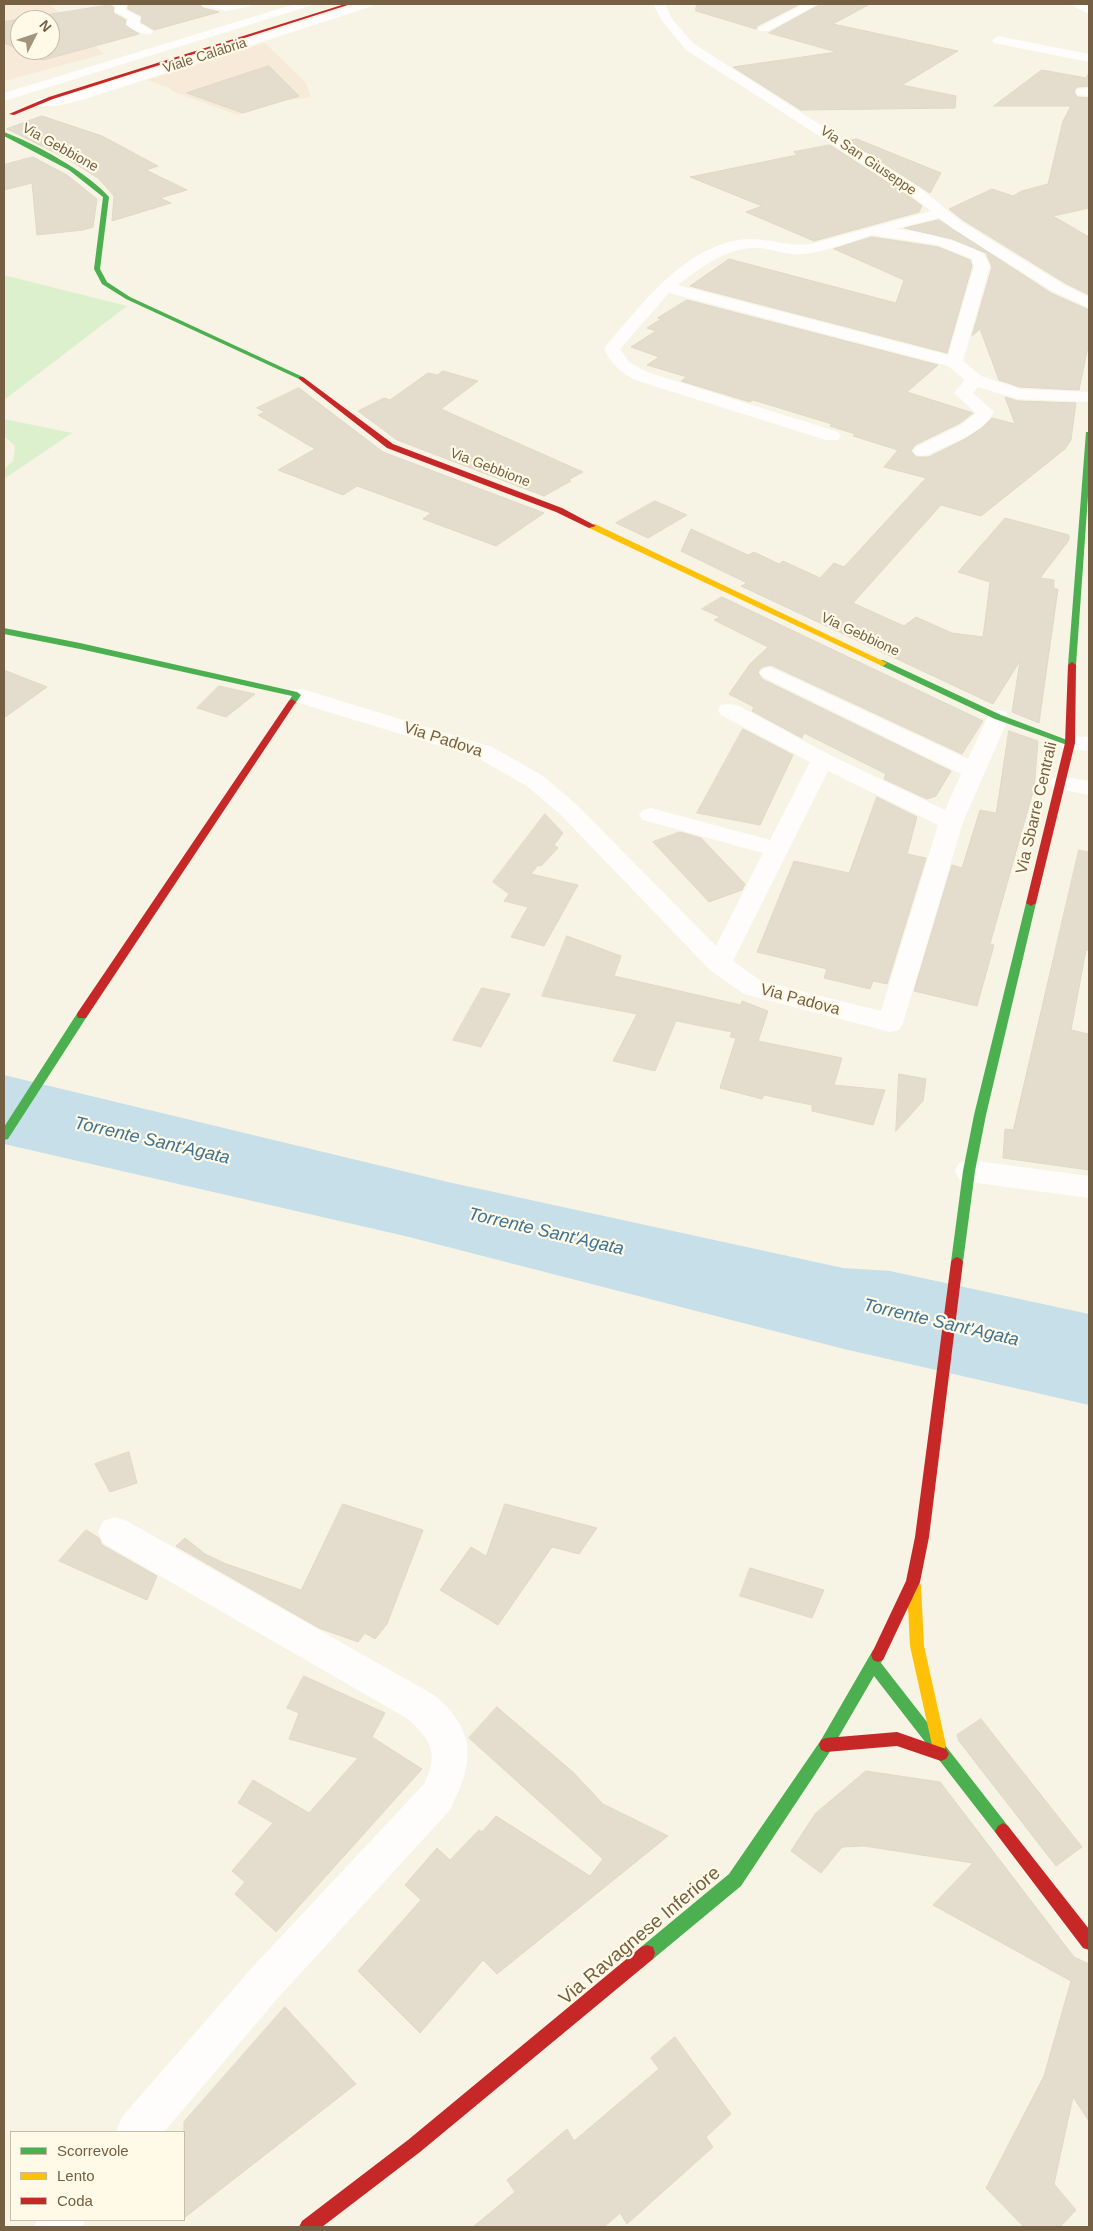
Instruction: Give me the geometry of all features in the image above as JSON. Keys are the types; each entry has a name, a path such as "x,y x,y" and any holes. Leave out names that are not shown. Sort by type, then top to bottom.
{"street":[{"path":"118,4 122,5 120,11 135,18 132,24 147,31"},
{"path":"207,4 226,8 246,4"},
{"name":"Viale Calabria","path":"6,110 55,85 306,4"},
{"name":"Viale Calabria","path":"4,97 55,85 325,4"},
{"name":"Viale Calabria","path":"6,110 39,102 349,4"},
{"name":"Viale Calabria","path":"39,102 62,101 80,96 369,4"},
{"name":"Via San Giuseppe","path":"659,4 667,20 690,47 916,192 957,225 1058,288 1089,303"},
{"path":"764,28 813,4"},
{"path":"998,40 1089,58"},
{"name":"Via Gebbione","path":"4,134 61,164 98,187 106,197 97,269 104,283 128,298 300,378 390,446 559,510 998,717 1080,744"},
{"path":"832,436 641,376 624,367 616,360 612,350 666,287 707,257 729,247 743,244 760,244 792,250 807,249 942,213"},
{"path":"873,231 929,238 963,246 979,257 982,266 954,362"},
{"path":"666,287 954,362 975,380 1018,394 1089,397"},
{"path":"922,451 974,425 984,417 985,412 963,393 975,380"},
{"name":"Via Sbarre Centrali","path":"922,1537 968,1176 982,1105 1061,783 1080,744 1072,669 1089,434"},
{"name":"Via Padova","path":"4,631 297,694 484,752 535,781 569,810 719,964 753,988 890,1023 951,822"},
{"path":"770,673 974,771"},
{"path":"4,1136 77,1022 297,694"},
{"path":"729,710 822,760 951,822 998,717"},
{"path":"719,964 822,760"},
{"path":"1061,783 1089,788"},
{"path":"651,815 777,849"},
{"path":"968,1176 1089,1187"},
{"path":"116,1532 421,1707 437,1720 447,1737 451,1758 447,1779 437,1798 263,1985 138,2131"},
{"name":"Via Ravagnese Inferiore","path":"308,2227 414,2146 735,1880 826,1745 888,1639 913,1582 922,1537"},
{"path":"913,1582 917,1646 942,1754"},
{"path":"873,1664 1089,1942"},
{"path":"826,1745 897,1739 942,1754"}],"shaded area":[{"path":"4,4 50,4 56,10 10,10 10,60 60,60 60,13 104,54 4,81"},
{"path":"265,43 305,82 311,97 283,101 237,115 147,80"}],"green space":[{"path":"4,275 127,306 4,400"},
{"path":"4,419 72,433 4,479 4,469 13,461 15,446 4,436"}],"water":[{"name":"Torrente Sant'Agata","path":"4,1075 448,1182 843,1268 890,1271 1089,1314 1089,1405 844,1349 405,1236 4,1144"}],"building":[{"path":"129,4 199,4 203,8 219,12 154,30 141,22 142,16 128,9"},
{"path":"697,4 800,4 757,26 756,29 696,11"},
{"path":"821,4 870,4 833,24 958,51 902,85 956,96 955,108 801,110 733,67 837,52 769,33"},
{"path":"110,5 114,8 113,13 126,20 125,25 139,34 60,55 60,13"},
{"path":"10,21 10,46 4,43 4,22"},
{"path":"269,66 299,96 243,113 187,93"},
{"path":"1042,70 1086,78 1089,72 1089,86 1077,87 1074,91 1077,97 1089,98 1089,208 1053,216 1089,237 1089,295 1065,283 963,220 949,209 992,189 1013,196 1022,191 1048,184 1063,121 1071,106 994,106"},
{"path":"42,116 102,136 158,166 146,170 187,190 160,198 171,203 112,221 114,196 98,178 66,158 7,129"},
{"path":"857,139 941,173 930,193 849,141"},
{"path":"830,145 922,206 919,212 814,241 746,212 762,206 690,177 797,155 794,152"},
{"path":"33,157 67,175 97,199 93,227 83,230 37,235 32,183 4,190 4,165"},
{"path":"939,220 1051,293 1089,310 1089,342 1079,390 1020,387 999,380 980,329 972,336 992,267 986,253 952,239 905,228"},
{"path":"872,237 938,247 970,260 972,266 947,353 690,286 729,259 896,303 904,280 834,249"},
{"path":"687,300 938,365 907,392 973,413 960,423 915,445 911,451 916,457 929,457 965,439 982,428 992,418 1015,424 1005,397 1018,401 1076,403 1071,440 1065,449 981,516 941,505 853,603 904,626 916,617 952,633 983,637 990,582 958,572 1005,518 1069,535 1069,540 1040,578 1054,580 1054,589 1058,589 1039,723 1012,712 1020,661 993,704 741,586 747,583 681,551 691,529 748,555 754,552 779,564 783,561 820,578 834,563 844,567 926,478 884,467 898,450 853,436 855,434 830,426 832,424 681,381 687,377 647,365 659,357 631,347 656,331 647,328 661,319 658,318"},
{"path":"443,371 478,381 441,409 583,472 544,496 397,440 358,411 384,398 390,400 428,373 437,375"},
{"path":"299,388 383,452 544,513 496,546 423,519 431,513 357,486 343,495 278,470 315,449 258,415 265,412 257,408"},
{"path":"655,501 687,515 648,538 616,523"},
{"path":"722,597 983,721 962,754 771,665 762,667 758,672 762,679 951,771 936,796 927,799 884,779 886,774 804,733 802,738 752,711 754,707 729,694 750,664 768,647 714,620 720,617 702,609"},
{"path":"4,670 47,687 4,718"},
{"path":"219,686 255,694 226,717 197,708"},
{"path":"743,729 793,755 760,825 697,813"},
{"path":"1009,731 1038,741 1034,788 990,944 994,945 977,1006 914,991 952,865 962,868 980,810 996,813"},
{"path":"877,797 917,817 907,854 926,858 887,984 873,981 870,989 824,978 827,969 757,952 794,861 849,873"},
{"path":"545,814 563,833 554,845 558,848 541,866 538,865 531,874 578,885 544,946 511,937 528,907 504,901 509,894 493,882"},
{"path":"680,832 701,838 745,884 742,890 709,902 653,842"},
{"path":"1079,850 1089,852 1089,950 1086,950 1071,1030 1089,1034 1089,1170 1003,1158 1005,1129 1013,1130"},
{"path":"567,936 621,956 614,976 741,1005 742,1001 768,1011 758,1041 842,1058 834,1085 885,1090 873,1125 812,1111 812,1105 764,1095 762,1099 720,1088 736,1038 730,1037 732,1032 676,1021 655,1071 613,1061 637,1014 542,996"},
{"path":"482,988 510,994 481,1047 453,1040"},
{"path":"899,1074 926,1079 923,1101 896,1131"},
{"path":"129,1452 137,1483 110,1492 95,1464"},
{"path":"343,1504 423,1530 387,1624 375,1639 365,1633 358,1642 319,1628 176,1546 185,1538 205,1554 224,1563 301,1590"},
{"path":"505,1504 597,1528 579,1554 552,1547 498,1625 440,1590 471,1547 486,1556"},
{"path":"86,1530 99,1538 102,1545 157,1576 147,1600 59,1561"},
{"path":"750,1568 824,1590 812,1618 740,1596"},
{"path":"304,1676 385,1713 372,1737 422,1769 276,1932 235,1894 245,1882 232,1871 273,1823 238,1803 253,1780 309,1813 358,1758 289,1739 299,1713 287,1708"},
{"path":"497,1707 573,1772 603,1804 668,1836 497,1974 483,1960 420,2033 358,1971 421,1900 405,1885 437,1848 450,1860 479,1830 482,1832 496,1816 590,1876 603,1859 469,1738"},
{"path":"981,1719 1082,1847 1056,1866 959,1741 957,1735"},
{"path":"866,1771 940,1782 1074,1957 1089,1964 1089,2121 1073,2097 1054,2184 1076,2210 1060,2227 1024,2227 986,2188 1044,2076 1071,1981 933,1905 973,1863 864,1846 842,1847 821,1873 791,1851 815,1814"},
{"path":"285,2007 356,2084 185,2217 184,2122"},
{"path":"675,2037 731,2114 706,2137 713,2147 627,2224 620,2213 604,2227 473,2227 515,2192 507,2180 567,2129 574,2141 659,2069 651,2058"}],"traffic: fast":[{"path":"4,134 71,169 95,186 106,197 97,269 104,283 128,298 301,378"},
{"path":"1072,665 1089,434"},
{"path":"4,631 80,646 297,695 292,702"},
{"path":"883,663 998,717 1070,743"},
{"path":"957,1262 969,1171 980,1115 1031,903"},
{"path":"4,1136 82,1015"},
{"path":"647,1953 735,1880 826,1745 878,1655"},
{"path":"873,1664 1003,1831"}],"traffic: slow":[{"path":"592,526 883,663"},
{"path":"914,1586 917,1646 939,1745"}],"traffic: jam":[{"path":"12,114 51,98 349,4"},
{"path":"301,378 390,446 559,510 592,526"},
{"path":"1031,903 1070,743 1072,665"},
{"path":"82,1015 292,702"},
{"path":"878,1655 913,1582 922,1537 957,1262"},
{"path":"826,1745 897,1739 941,1754"},
{"path":"1003,1831 1089,1942"},
{"path":"308,2227 414,2146 647,1953"}]}
